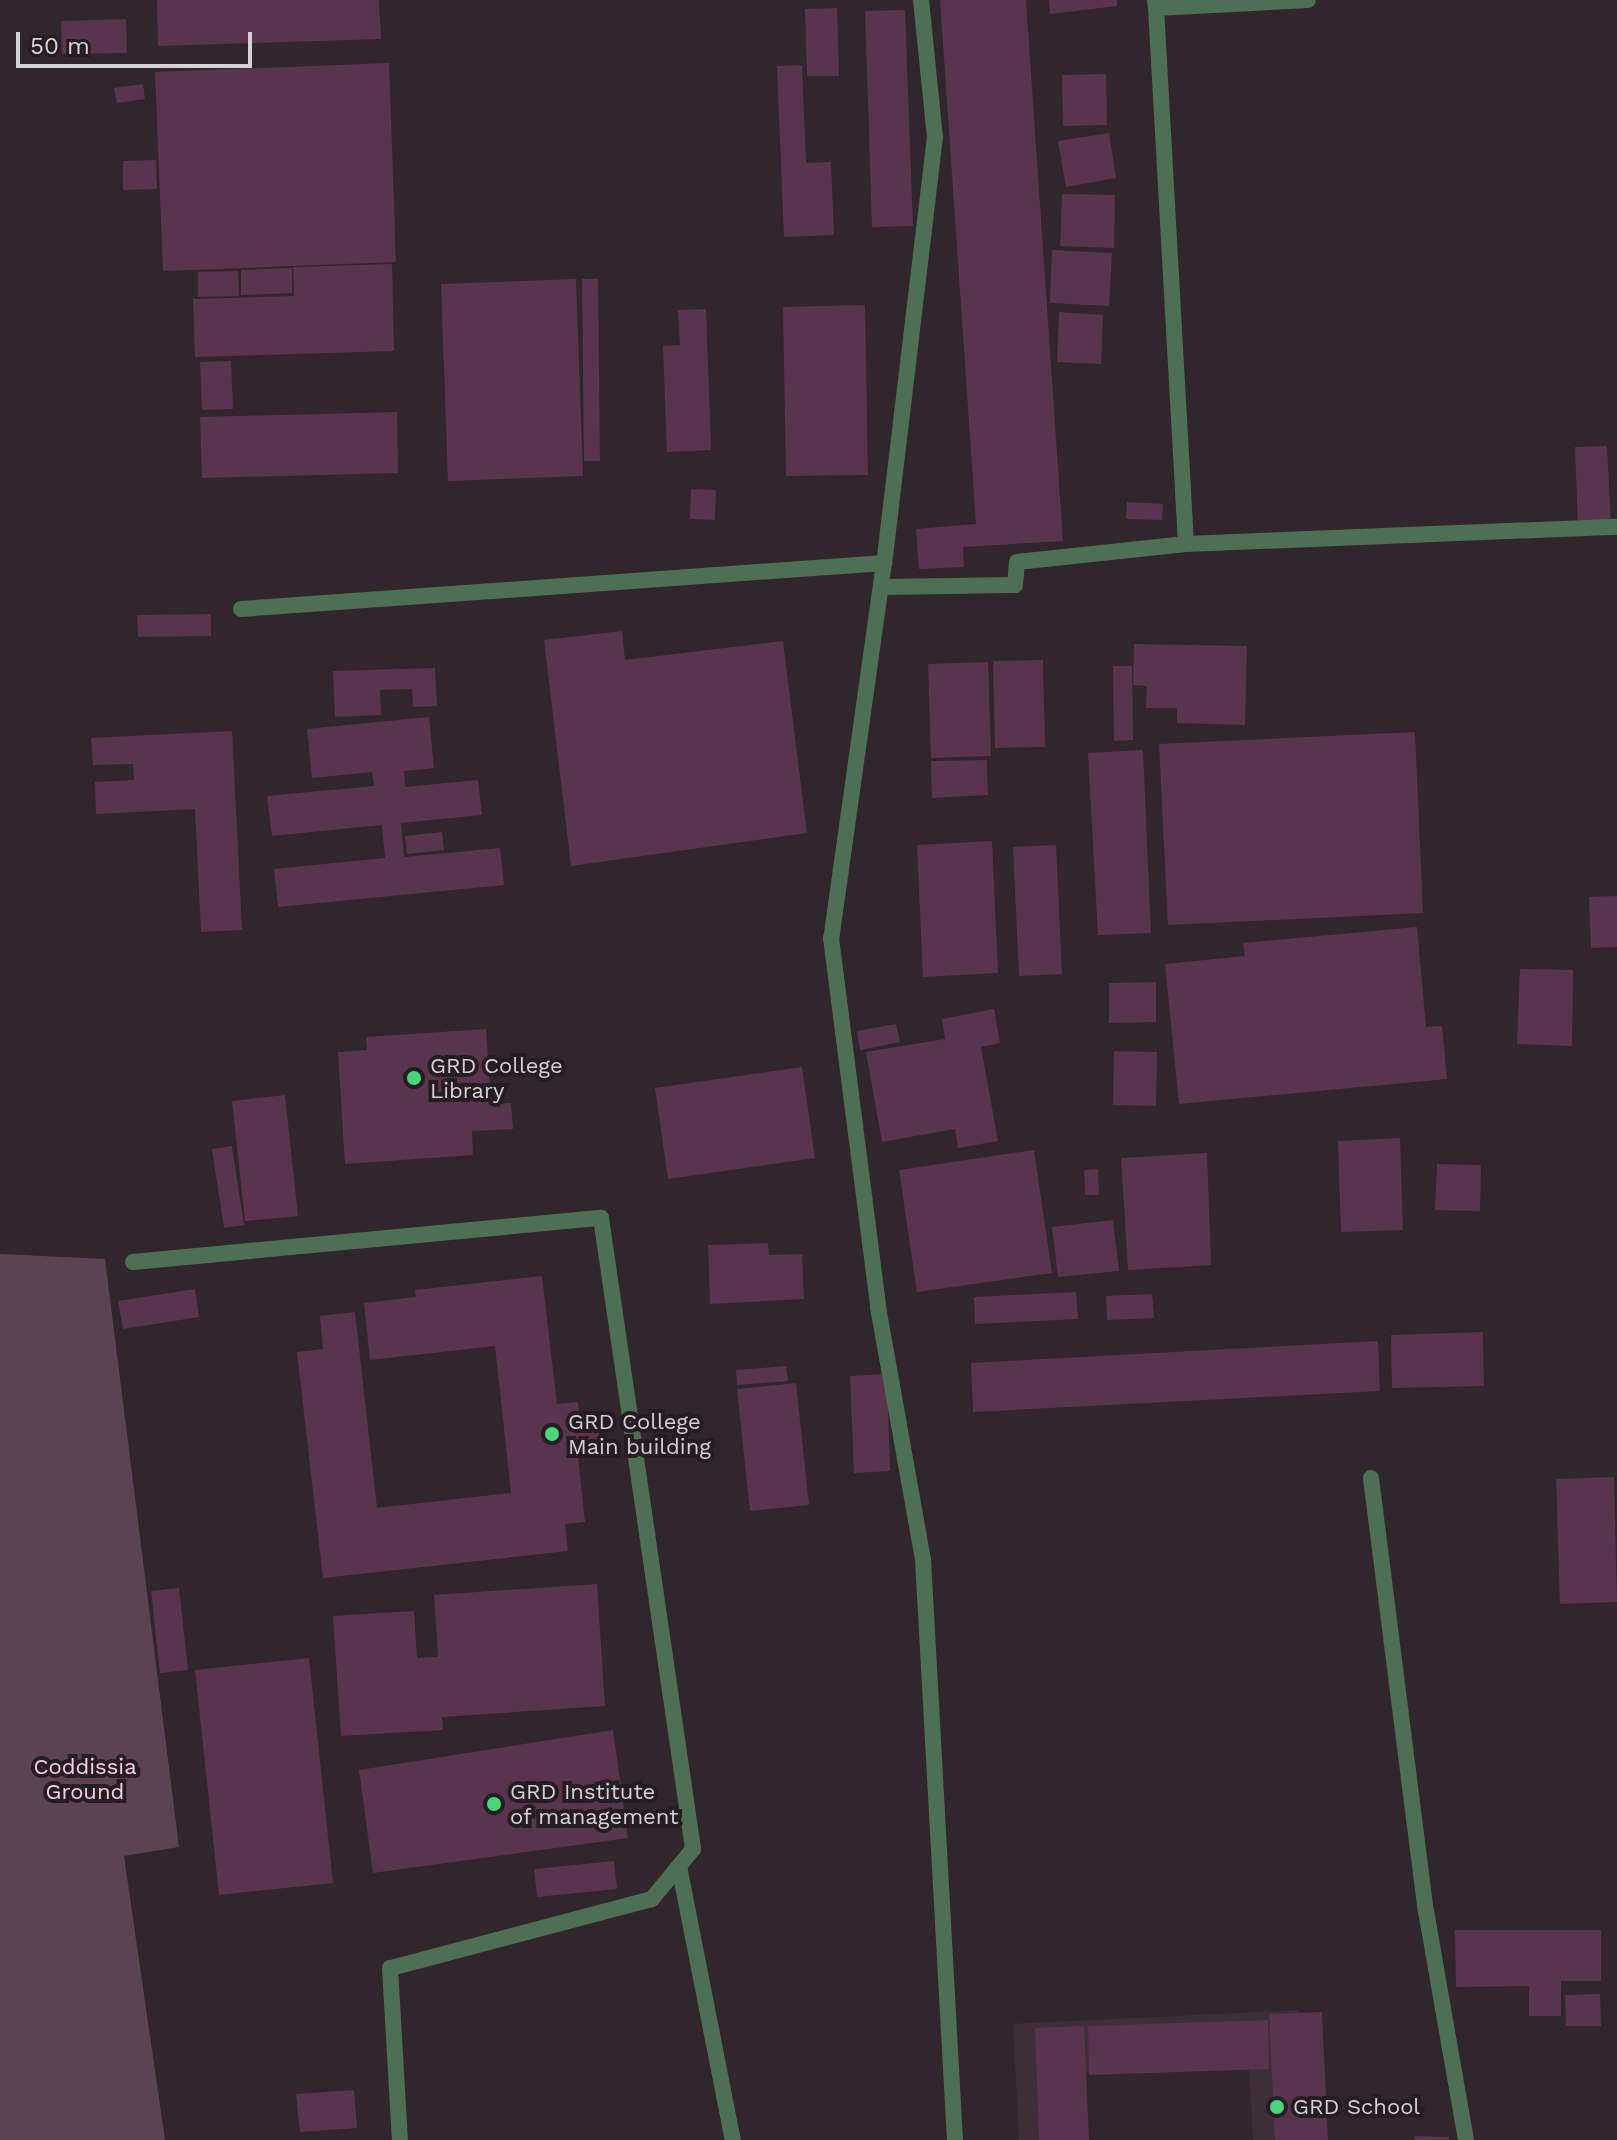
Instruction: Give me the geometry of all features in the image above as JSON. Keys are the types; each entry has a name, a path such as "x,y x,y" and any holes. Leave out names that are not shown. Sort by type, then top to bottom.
{"street":[{"path":"921,0 935,137 881,587 831,938 878,1307 923,1559 955,2140"},
{"path":"1186,544 1155,4 1308,0"},
{"path":"881,587 1015,585 1017,562 1186,544 1617,527"},
{"path":"241,609 884,563"},
{"path":"133,1262 601,1218 693,1849 652,1899 390,1968 400,2140"},
{"path":"1371,1478 1426,1911 1466,2140"},
{"path":"679,1866 733,2140"}],"shaded area":[{"name":"GRD School","path":"1299,2010 1305,2140 1253,2140 1249,2066 1067,2074 1070,2140 1019,2140 1013,2024"}],"green space":[{"name":"Coddissia Ground","path":"0,1254 105,1259 179,1847 124,1856 165,2140 0,2140"}],"building":[{"path":"157,0 379,0 381,39 158,46"},
{"path":"940,0 1026,0 1063,541 963,547 964,567 919,569 916,529 976,524"},
{"path":"1049,0 1117,0 1117,6 1050,14"},
{"path":"837,8 839,76 807,76 805,9"},
{"path":"905,10 913,226 872,227 865,11"},
{"path":"126,19 127,53 62,54 61,21"},
{"path":"389,63 396,262 163,271 155,72"},
{"path":"802,65 806,163 831,162 834,235 784,237 777,66"},
{"path":"1106,74 1107,125 1063,126 1062,75"},
{"path":"143,84 145,99 117,103 114,88"},
{"path":"1109,133 1116,178 1066,187 1058,141"},
{"path":"156,160 157,189 123,190 123,161"},
{"path":"1062,194 1115,195 1114,248 1060,246"},
{"path":"1052,250 1112,253 1109,306 1050,303"},
{"path":"392,264 394,351 195,357 193,299 294,296 293,267"},
{"path":"292,268 292,293 241,295 241,270"},
{"path":"238,271 239,296 198,297 198,272"},
{"path":"576,279 583,476 448,481 441,284"},
{"path":"582,279 598,279 600,461 584,461"},
{"path":"865,305 868,475 786,476 783,307"},
{"path":"706,309 711,450 667,452 663,346 680,345 678,310"},
{"path":"1059,312 1103,315 1101,364 1057,362"},
{"path":"231,361 233,409 202,410 200,362"},
{"path":"397,412 398,473 202,478 200,417"},
{"path":"1607,446 1611,526 1578,528 1575,447"},
{"path":"691,489 716,490 715,520 690,519"},
{"path":"1127,502 1163,504 1162,520 1126,519"},
{"path":"211,614 211,636 138,637 137,615"},
{"path":"622,631 625,660 783,641 807,833 571,866 544,640"},
{"path":"1134,644 1247,646 1245,725 1177,723 1177,708 1146,708 1147,686 1133,685"},
{"path":"1043,660 1045,747 995,748 993,661"},
{"path":"988,662 991,756 931,758 928,664"},
{"path":"1113,666 1132,666 1133,740 1114,741"},
{"path":"435,668 437,706 413,707 412,689 380,690 381,715 335,717 333,671"},
{"path":"429,717 434,768 404,771 405,787 478,780 482,815 401,823 404,857 500,848 504,885 278,907 274,869 385,858 382,825 272,836 267,796 374,786 372,772 312,778 307,729"},
{"path":"232,731 242,930 201,932 195,809 96,814 95,782 134,780 133,764 93,765 91,738"},
{"path":"1415,732 1423,913 1168,925 1159,744"},
{"path":"1143,750 1151,933 1098,935 1088,753"},
{"path":"987,760 988,795 932,798 931,761"},
{"path":"442,832 444,850 407,854 405,836"},
{"path":"992,841 998,973 923,977 917,845"},
{"path":"1056,845 1062,974 1019,976 1013,847"},
{"path":"1617,896 1617,947 1591,948 1589,897"},
{"path":"1417,927 1426,1027 1442,1026 1447,1079 1179,1104 1165,964 1245,956 1243,943"},
{"path":"1520,969 1573,970 1572,1046 1517,1044"},
{"path":"1156,982 1156,1022 1109,1023 1109,983"},
{"path":"994,1009 1000,1043 981,1047 998,1141 958,1148 955,1129 882,1142 866,1052 945,1039 942,1019"},
{"path":"896,1024 900,1042 860,1050 857,1031"},
{"name":"GRD College Library","path":"486,1029 491,1105 511,1103 513,1129 472,1131 473,1155 345,1164 338,1052 367,1050 366,1037"},
{"path":"1114,1051 1157,1052 1156,1106 1113,1105"},
{"path":"802,1067 815,1158 668,1179 655,1088"},
{"path":"285,1095 298,1216 245,1221 232,1101"},
{"path":"1400,1138 1403,1230 1341,1232 1338,1141"},
{"path":"232,1146 244,1225 224,1228 212,1149"},
{"path":"1034,1150 1052,1273 917,1292 899,1170"},
{"path":"1207,1153 1211,1265 1128,1270 1121,1158"},
{"path":"1437,1164 1481,1165 1480,1211 1435,1210"},
{"path":"1098,1169 1099,1195 1085,1195 1084,1170"},
{"path":"1113,1220 1119,1271 1058,1277 1052,1227"},
{"path":"768,1243 769,1255 802,1254 804,1299 710,1304 708,1245"},
{"name":"GRD College Main building","path":"542,1276 557,1404 578,1402 580,1423 598,1422 600,1445 577,1447 585,1522 565,1524 568,1551 323,1578 297,1352 323,1349 320,1316 355,1312 377,1508 511,1493 495,1346 370,1360 364,1303 416,1297 415,1290"},
{"path":"195,1289 199,1317 123,1329 118,1301"},
{"path":"1076,1292 1078,1319 975,1324 974,1297"},
{"path":"1152,1294 1154,1318 1107,1320 1106,1296"},
{"path":"1483,1332 1484,1386 1392,1388 1391,1335"},
{"path":"1378,1341 1380,1391 973,1412 971,1363"},
{"path":"786,1366 788,1381 737,1385 736,1370"},
{"path":"887,1374 890,1471 854,1473 850,1376"},
{"path":"796,1383 809,1505 750,1511 737,1389"},
{"path":"1614,1477 1617,1602 1560,1604 1556,1479"},
{"path":"597,1584 605,1706 442,1717 443,1730 341,1736 333,1616 414,1611 417,1658 438,1657 434,1595"},
{"path":"179,1588 188,1670 160,1673 151,1591"},
{"path":"309,1658 333,1883 219,1895 195,1670"},
{"name":"GRD Institute of management","path":"613,1730 628,1838 373,1873 359,1770"},
{"path":"614,1861 617,1889 537,1897 534,1869"},
{"path":"1455,1930 1601,1930 1601,1981 1561,1981 1561,2016 1529,2016 1529,1986 1456,1987"},
{"path":"1600,1994 1601,2026 1566,2026 1565,1995"},
{"path":"1322,2012 1328,2140 1275,2140 1269,2014"},
{"path":"1268,2020 1269,2069 1089,2075 1088,2026"},
{"path":"1084,2026 1089,2140 1039,2140 1035,2028"},
{"path":"354,2090 357,2128 300,2132 296,2094"},
{"path":"1415,2136 1449,2137 1449,2140 1414,2140"}],"place":[{"name":"GRD College Library","path":"414,1078"},
{"name":"GRD College Main building","path":"552,1434"},
{"name":"GRD Institute of management","path":"494,1804"},
{"name":"GRD School","path":"1277,2107"}]}
